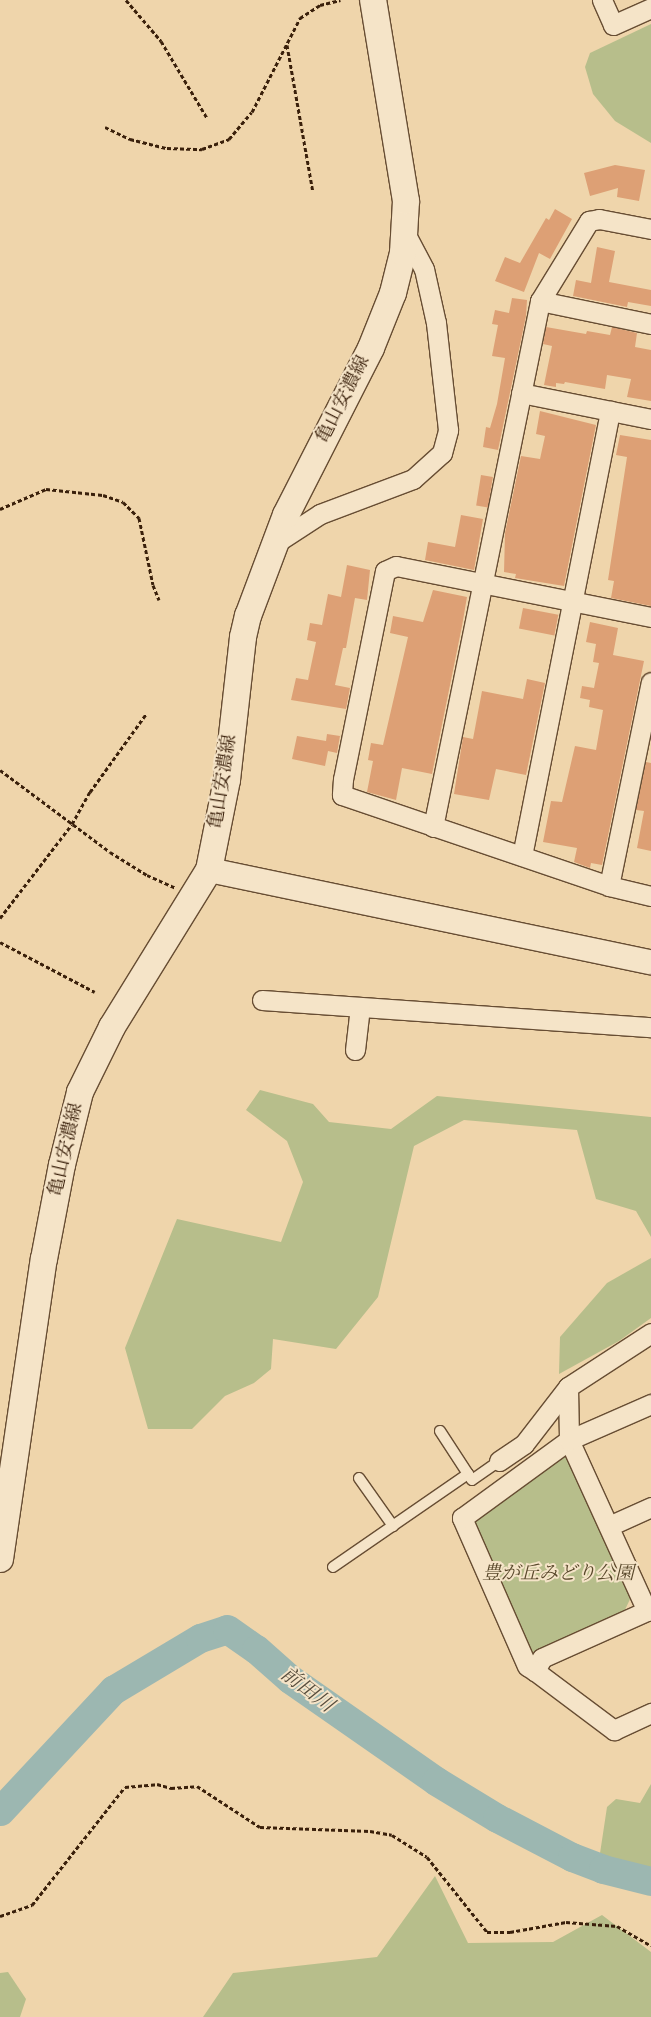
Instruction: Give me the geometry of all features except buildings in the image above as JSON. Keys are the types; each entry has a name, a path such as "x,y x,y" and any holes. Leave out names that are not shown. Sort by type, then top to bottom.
{"main road":[{"name":"亀山安濃線","path":"0,1559 44,1259 70,1127 80,1092 112,1027 209,870 227,780 243,637 274,544 286,515 371,348 393,294 403,253 406,201 399,150 372,0"}],"street":[{"path":"602,0 613,25 651,8"},
{"path":"433,827 540,302 589,221 599,219 651,229"},
{"path":"274,544 320,514 413,479 442,453 448,430 436,323 424,269 404,231"},
{"path":"540,302 651,324"},
{"path":"521,393 651,419"},
{"path":"522,856 610,411"},
{"path":"651,617 396,566 385,571 343,779 342,796 609,886 651,896"},
{"path":"609,886 651,682"},
{"path":"209,870 651,962"},
{"path":"262,1000 651,1027"},
{"path":"355,1050 360,1007"},
{"path":"499,1461 524,1444 568,1387 651,1333"},
{"path":"535,1671 542,1658 649,1610 569,1440 568,1387"},
{"path":"651,1404 569,1440 462,1518 527,1666 614,1730 651,1713"},
{"path":"609,1526 651,1507"}],"lane":[{"path":"440,1431 472,1480 499,1461"},
{"path":"333,1567 468,1474"},
{"path":"359,1478 393,1526"}],"path":[{"path":"126,0 161,41 207,118"},
{"path":"105,127 130,139 167,148 202,150 216,146 241,129 300,18 308,10 340,0"},
{"path":"287,44 313,192"},
{"path":"0,509 46,489 103,495 123,502 139,518 152,585 159,600"},
{"path":"0,918 72,824 90,792 146,714"},
{"path":"0,770 72,824 147,875 193,894"},
{"path":"0,942 95,992"},
{"path":"0,1916 32,1904 125,1787 157,1784 171,1788 196,1786 260,1827 370,1831 392,1835 427,1857 487,1932 510,1932 566,1922 600,1924 617,1926 651,1946"}],"green space":[{"path":"651,24 651,143 615,121 593,94 585,67 590,53"},
{"path":"260,1090 313,1104 329,1122 391,1129 437,1096 651,1117 651,1237 636,1211 596,1199 577,1130 464,1120 414,1146 378,1297 336,1349 273,1339 271,1369 254,1383 225,1396 192,1429 148,1429 125,1348 177,1219 281,1242 303,1182 287,1141 246,1110"},
{"path":"651,1258 651,1318 619,1341 559,1374 560,1337 607,1283"},
{"name":"豊が丘みどり公園","path":"565,1449 632,1595 623,1614 527,1655 469,1518"},
{"path":"651,1784 651,1875 599,1860 607,1807 616,1799 640,1803"},
{"path":"435,1876 468,1943 553,1942 602,1915 651,1952 651,2017 203,2017 233,1973 377,1957"},
{"path":"8,1972 26,1999 20,2017 0,2017 0,1973"}],"waterway":[{"name":"前田川","path":"0,1811 113,1690 200,1638 227,1629 256,1649 290,1679 436,1781 497,1818 572,1857 603,1869 651,1881"}]}
